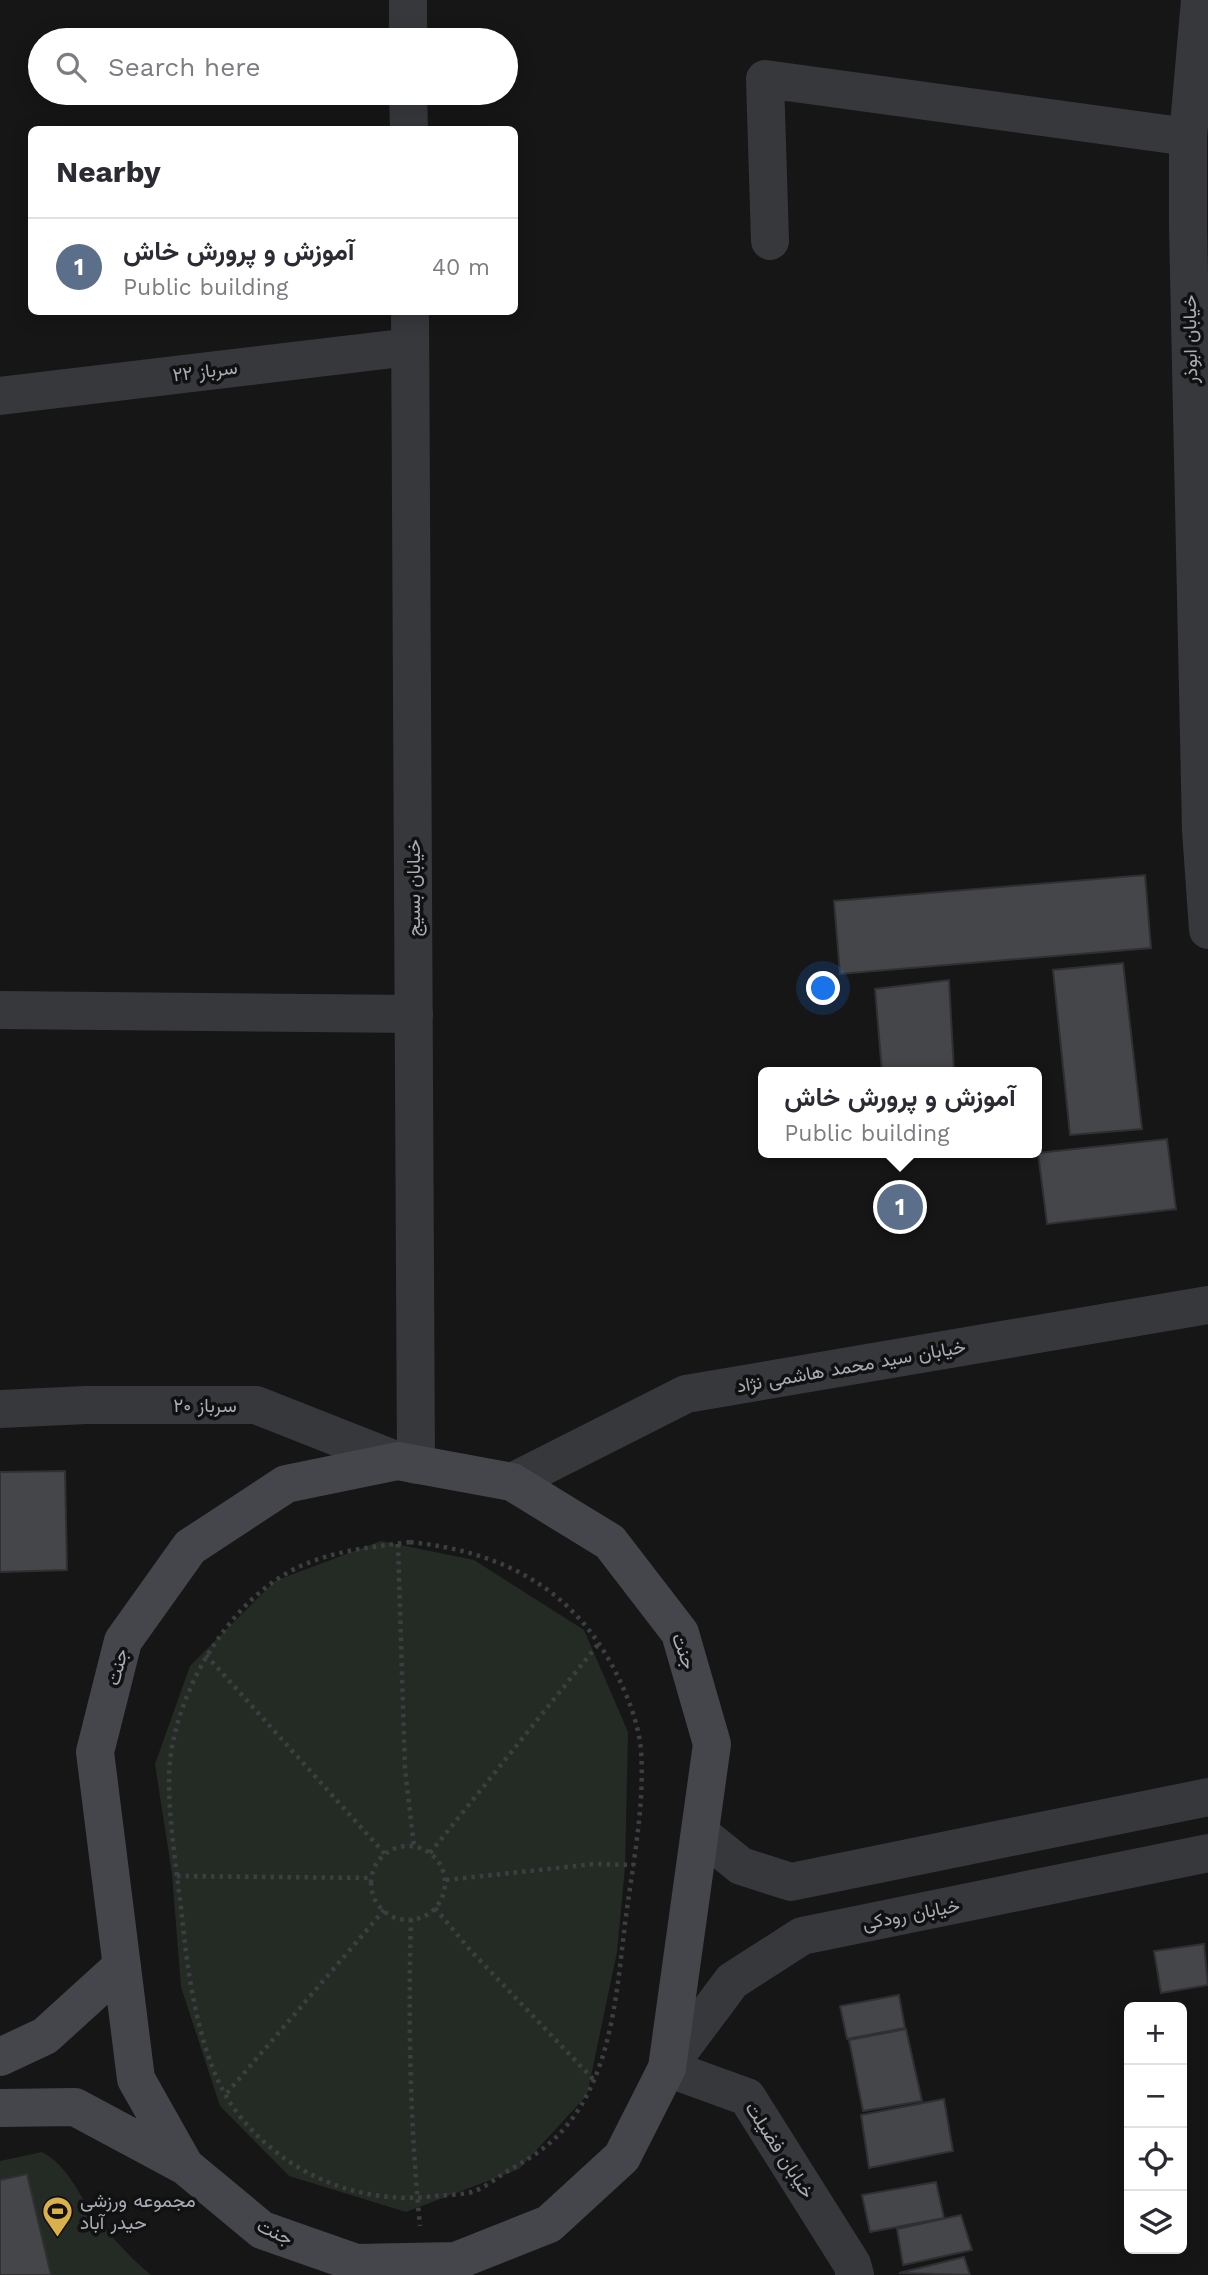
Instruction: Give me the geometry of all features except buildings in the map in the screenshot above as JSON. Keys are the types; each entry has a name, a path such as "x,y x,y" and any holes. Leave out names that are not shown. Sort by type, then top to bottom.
{"main road":[{"name":"جنت","path":"407,1463 512,1482 610,1542 680,1633 712,1744 667,2068 622,2157 549,2224 456,2261 425,2268 356,2263 262,2230 184,2166 136,2079 95,1752 123,1640 190,1547 200,1540 286,1485 407,1463"},
{"path":"0,2057 46,2036 122,1966"},
{"path":"0,2108 75,2107 184,2166"}],"street":[{"path":"408,0 408,28"},
{"name":"خیابان ابوذر","path":"1200,0 1188,138 1192,469 1201,830 1208,930"},
{"path":"770,241 765,79 1188,138"},
{"path":"408,105 409,126"},
{"name":"سرباز ۲۲","path":"0,396 410,329"},
{"name":"خیابان بسیج","path":"407,1463 414,1014 410,329"},
{"path":"0,1010 414,1014"},
{"name":"خیابان سید محمد هاشمی نژاد","path":"512,1482 686,1394 1208,1306"},
{"name":"سرباز ۲۰","path":"0,1409 256,1405 407,1463"},
{"path":"700,1833 741,1866 791,1882 1208,1797"},
{"name":"خیابان رودکی","path":"667,2068 732,1981 802,1936 1208,1853"},
{"name":"خیابان فضیلت","path":"667,2068 747,2097 852,2264 855,2275"}],"path":[{"path":"398,1544 405,1770 414,1846"},
{"path":"398,1544 448,1546 494,1561 542,1584 580,1615 600,1642 629,1699 641,1744 642,1785 618,1982 602,2061 572,2120 546,2149 474,2192 405,2200 351,2191 309,2176 272,2148 234,2108 208,2052 189,1984 169,1779 175,1731 206,1656 242,1608 297,1567 345,1549 398,1544"},
{"path":"430,1853 600,1642"},
{"path":"206,1656 385,1854"},
{"path":"402,1846 414,1846 430,1853 442,1867 446,1880 444,1892 435,1908 419,1918 394,1917 376,1901 372,1878 375,1867 385,1854 402,1846"},
{"path":"446,1880 594,1864 633,1865"},
{"path":"177,1876 372,1878"},
{"path":"435,1908 470,1950 593,2078"},
{"path":"227,2093 384,1910"},
{"path":"411,1919 409,1991 417,2199 425,2268"}],"shaded area":[{"path":"381,1541 474,1560 584,1630 628,1732 625,1867 617,1952 587,2095 519,2169 406,2212 289,2176 220,2106 181,1987 172,1874 155,1764 190,1666 275,1581"},
{"name":"مجموعه ورزشی حیدر آباد","path":"42,2152 66,2172 100,2223 151,2275 0,2275 0,2161"}],"place":[{"name":"آموزش و پرورش خاش","path":"900,1207"},
{"name":"مجموعه ورزشی حیدر آباد","path":"57,2238"}]}
